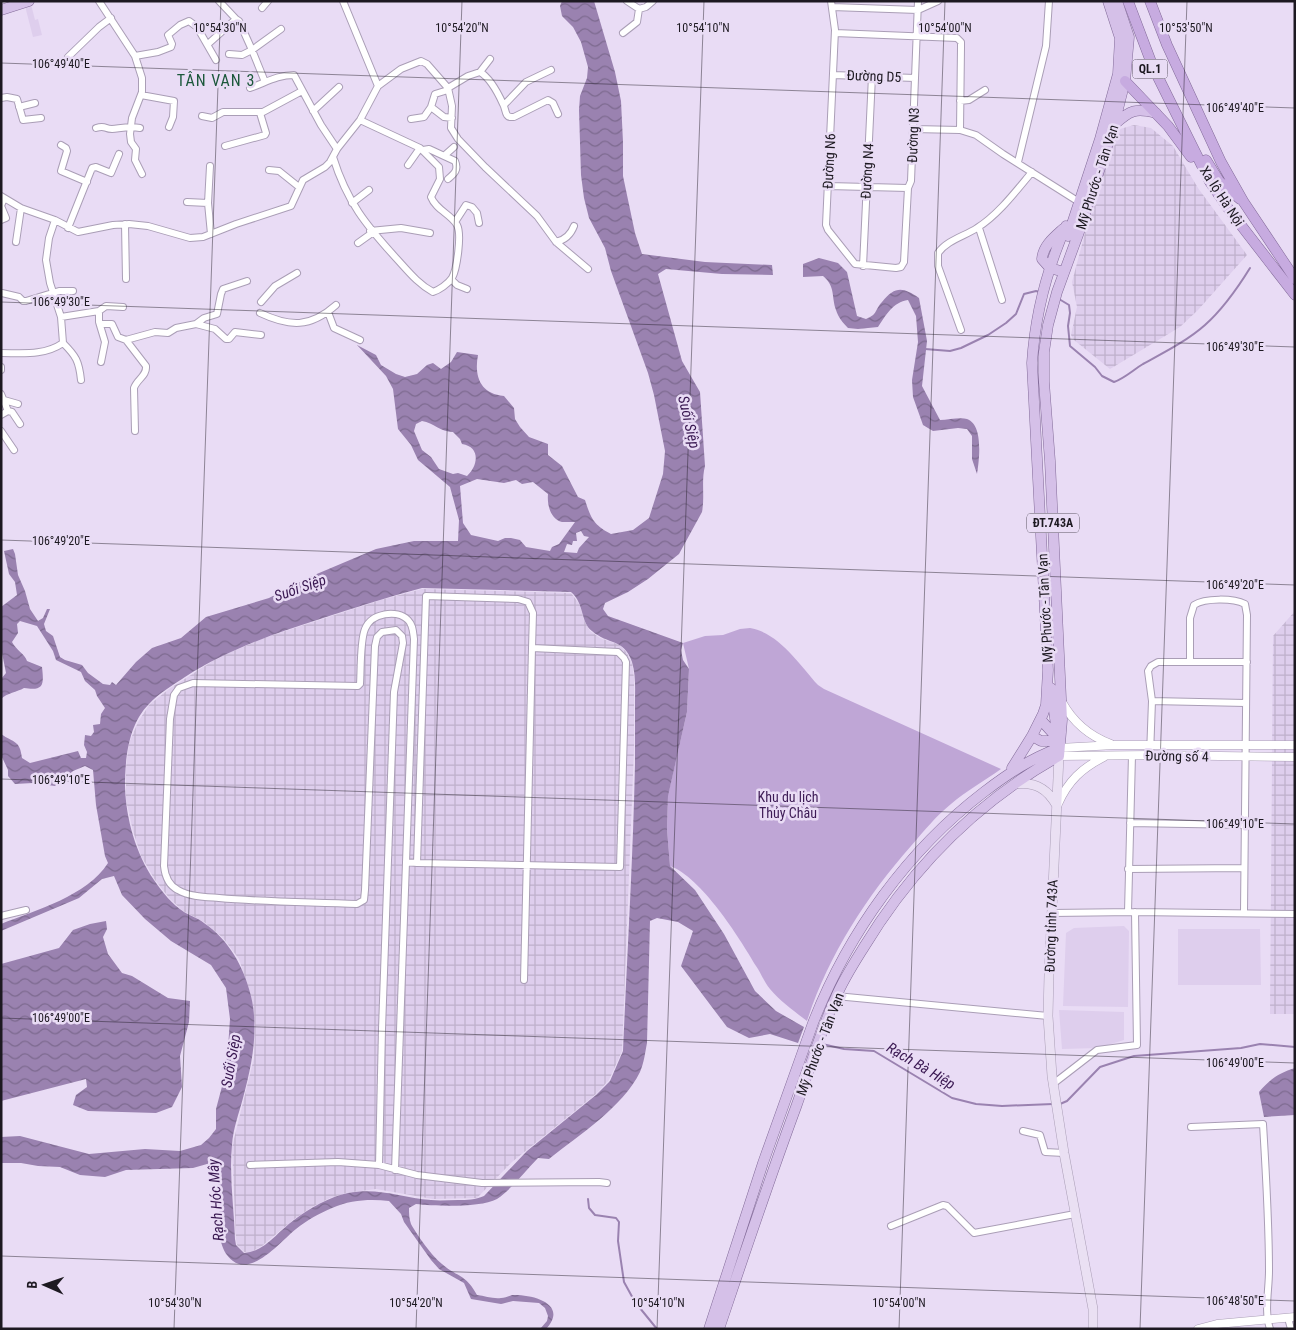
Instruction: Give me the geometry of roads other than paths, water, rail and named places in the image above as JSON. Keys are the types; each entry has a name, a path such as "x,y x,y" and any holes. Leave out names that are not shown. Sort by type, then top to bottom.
{"highway":[{"name":"QL.1","path":"1120,1 1142,52 1186,136"},
{"name":"QL.1","path":"1128,1 1153,67 1186,136"},
{"name":"QL.1","path":"1132,1 1186,136"},
{"name":"Xa lộ Hà Nội","path":"1150,1 1167,45 1215,150 1254,219 1290,269 1295,279"},
{"name":"Xa lộ Hà Nội","path":"1157,1 1192,92 1192,99"},
{"path":"1122,78 1168,126 1210,182"},
{"name":"Xa lộ Hà Nội","path":"1186,136 1210,182 1257,247 1295,295"},
{"name":"Xa lộ Hà Nội","path":"1186,136 1219,181 1243,201"},
{"name":"Xa lộ Hà Nội","path":"1231,180 1240,185 1253,208 1254,219"},
{"name":"Xa lộ Hà Nội","path":"1257,247 1257,252 1295,302"}],"main road":[{"path":"1,10 29,1"},
{"name":"ĐT.743A","path":"1108,1 1120,38 1122,78"},
{"name":"ĐT.743A","path":"1120,1 1129,37 1129,46 1122,78"},
{"name":"Mỹ Phước - Tân Vạn","path":"1009,773 1041,720 1046,705 1048,670 1032,363 1036,324 1046,285 1079,232 1114,125 1122,78"},
{"name":"Mỹ Phước - Tân Vạn","path":"720,1329 770,1178 836,996 878,924 914,876 958,829 1059,748 1062,720 1050,461 1044,382 1046,339 1057,292 1056,270 1070,224 1122,78"},
{"path":"1114,125 1125,115 1141,109 1156,113"},
{"name":"Mỹ Phước - Tân Vạn","path":"1056,270 1042,259 1042,252 1070,224"},
{"name":"Đường tỉnh 743A","path":"1048,670 1052,694 1053,726 1059,748 1048,1016 1053,1084 1064,1153"},
{"path":"1041,720 1059,748"},
{"path":"1032,736 1059,748"},
{"name":"Mỹ Phước - Tân Vạn","path":"709,1329 813,1023 824,996 859,932 904,867 958,812 1030,759 1059,748"},
{"path":"1015,784 1032,784 1042,788 1050,795 1057,806"},
{"path":"904,867 914,876"},
{"name":"ĐT.743A","path":"1064,1153 1093,1309 1092,1329"}],"street":[{"path":"99,1 135,56 142,78 141,95 131,126 131,142 136,149 135,160 142,174"},
{"path":"219,1 239,21 266,82"},
{"path":"262,8 268,1"},
{"path":"343,1 378,86"},
{"path":"626,1 639,10"},
{"path":"639,10 653,1"},
{"name":"Đường N3","path":"863,266 896,268 901,267 904,262 908,188 911,181 918,1"},
{"path":"832,4 873,4 918,10 938,1"},
{"path":"1018,162 1046,46 1050,2"},
{"name":"Đường N6","path":"832,4 835,33 826,225 855,264 863,266"},
{"path":"623,33 637,22 639,10"},
{"path":"68,57 111,18"},
{"path":"208,44 236,19"},
{"path":"135,56 158,52 170,47 172,44 168,34 186,21 193,22 216,60"},
{"path":"229,54 242,55 281,29"},
{"path":"835,33 958,38 961,42 960,130"},
{"path":"411,119 424,117 436,93 448,89 468,76 480,72 490,60"},
{"path":"1,220 6,218 1,206 3,197 21,208 55,220 78,232 125,224 148,226 190,238 203,237 244,221 288,208 291,206 303,180 325,167 333,157 360,120 378,86 401,69 421,61 428,64 448,89 452,106 451,128 458,139 537,216 556,242 588,269"},
{"path":"504,105 526,82 551,70"},
{"path":"480,72 485,76 504,105 509,117 514,117 548,100 553,103 558,114"},
{"path":"250,88 274,77 294,75 313,112 338,149"},
{"name":"Đường D5","path":"833,75 915,78"},
{"name":"Đường N4","path":"863,266 872,76"},
{"path":"313,112 339,87"},
{"path":"960,102 968,100 985,90"},
{"path":"202,116 212,118 223,112 260,113 302,92"},
{"path":"141,95 174,101 170,127"},
{"path":"1,98 17,99 23,120 40,118"},
{"path":"19,107 35,103"},
{"path":"431,106 444,117 452,118"},
{"path":"224,146 265,135 260,113"},
{"path":"333,157 352,203 372,232 416,280 435,292 451,279 456,266 458,227 433,202 431,197 440,179 439,167 421,149 360,120"},
{"path":"96,128 103,126 108,129 131,126 140,128"},
{"path":"913,129 960,130 976,135 1079,202"},
{"path":"61,145 67,151 61,171 87,182"},
{"path":"445,155 454,147"},
{"path":"421,149 429,149 455,161 457,165 456,171 448,179"},
{"path":"408,165 421,149"},
{"path":"68,228 94,166 109,173 113,172 119,154"},
{"path":"210,166 208,203 212,234"},
{"path":"268,170 279,171 299,187"},
{"path":"962,330 938,266 938,253 947,244 978,228 1010,199 1032,172"},
{"path":"828,186 908,188"},
{"path":"352,203 369,190"},
{"path":"187,202 208,203"},
{"path":"454,222 466,205 472,207 477,213 479,223"},
{"path":"16,242 21,208"},
{"path":"55,220 49,238 46,260 53,293 61,317 63,343 78,361 81,380"},
{"path":"125,224 126,279"},
{"path":"556,242 562,241 570,234 574,226"},
{"path":"358,243 372,232 401,228 430,233"},
{"path":"978,228 1002,300"},
{"path":"261,302 276,286 297,273"},
{"path":"451,279 457,286 467,289"},
{"path":"126,340 155,332 168,333 176,328 196,324 204,318 217,314 221,294 224,289 247,281"},
{"path":"2,293 26,301 53,293 73,291"},
{"path":"260,313 285,322 300,324 325,315 336,305"},
{"path":"61,317 98,311 106,306 123,307"},
{"path":"98,311 105,342 101,362"},
{"path":"328,312 334,328 360,340"},
{"path":"101,324 112,324 118,337 126,340 146,366 145,374 136,383 134,388 135,431"},
{"path":"196,324 215,329 226,339 229,339 235,332 261,335"},
{"path":"1,353 36,353 63,343"},
{"path":"3,397 18,404"},
{"path":"3,397 8,411 12,412 20,424"},
{"path":"1,415 8,411"},
{"path":"1,431 14,450"},
{"path":"417,863 426,596 518,599 528,602 533,613 524,980"},
{"path":"1190,662 1190,618 1194,605 1203,601 1238,600 1244,604 1247,615 1244,912"},
{"path":"379,1165 394,692 403,643 402,636 396,630 382,632 377,637 375,646 364,900 357,904 239,900 196,896 178,890 169,883 165,877 164,866 170,719 174,695 179,688 194,683 358,686 360,684 364,629 370,621 378,616 389,614 399,615 408,620 412,626 414,639 395,1170"},
{"path":"406,862 620,867 626,662 618,652 532,648"},
{"path":"1150,755 1152,701 1148,671 1151,666 1158,662 1247,662"},
{"path":"1061,700 1067,711 1083,729 1115,746"},
{"path":"1152,701 1246,702"},
{"name":"Đường số 4","path":"1059,748 1150,745 1295,745"},
{"name":"Đường số 4","path":"1059,748 1106,756 1295,757"},
{"path":"1053,1084 1097,1050 1137,1045 1132,912 1128,870 1132,755"},
{"path":"1057,806 1071,780 1090,764 1106,756"},
{"path":"1130,823 1245,825"},
{"path":"1128,870 1244,868"},
{"path":"1,916 26,910"},
{"path":"1051,913 1244,912 1295,914"},
{"path":"836,996 1048,1016"},
{"path":"1191,1127 1264,1124 1269,1220 1267,1320 1270,1329"},
{"path":"1023,1131 1040,1135 1047,1160"},
{"path":"1045,1152 1064,1153"},
{"path":"250,1165 338,1162 379,1165 417,1175 482,1182 607,1183"},
{"path":"891,1226 943,1205 947,1206 974,1233 1075,1214"},
{"path":"1198,1329 1217,1324 1291,1317 1291,1329"}],"water":[{"name":"Suối Siệp","path":"562,1 594,1 615,72 621,101 623,176 635,233 642,254 705,262 772,265 773,275 722,274 666,269 658,274 682,361 700,392 705,466 702,512 679,554 648,579 628,592 605,603 603,609 608,616 683,643 681,650 683,660 689,669 687,712 668,796 667,829 670,866 695,890 724,934 755,991 776,1011 804,1027 798,1043 770,1034 749,1038 727,1027 681,966 693,931 678,922 657,918 650,921 647,1043 640,1072 623,1097 599,1120 549,1159 538,1158 497,1199 469,1205 416,1204 409,1208 411,1224 429,1251 442,1264 465,1279 477,1295 504,1298 520,1295 546,1302 551,1307 553,1313 552,1320 546,1329 540,1329 547,1321 548,1316 545,1308 539,1303 513,1301 501,1304 471,1299 464,1283 439,1269 431,1260 404,1222 401,1214 389,1201 360,1201 332,1208 318,1214 296,1229 267,1255 249,1264 241,1264 233,1261 221,1243 218,1183 215,1173 207,1164 193,1168 126,1170 105,1177 80,1175 60,1167 1,1163 1,1137 20,1136 89,1154 145,1149 180,1151 201,1145 216,1129 216,1109 224,1079 230,1019 226,988 211,965 171,941 145,919 122,895 114,876 102,879 79,898 1,931 1,924 60,901 74,893 99,875 108,863 105,856 96,805 93,770 85,766 73,771 55,786 33,783 15,784 8,776 8,770 1,755 1,734 18,745 22,758 30,763 78,751 81,758 86,758 85,735 91,736 94,732 93,725 100,724 101,714 105,708 95,690 85,681 81,672 56,660 53,651 37,626 20,621 17,624 18,633 12,642 27,661 42,667 43,678 41,685 36,689 24,688 1,699 1,679 6,673 1,648 1,607 17,595 15,582 9,574 4,551 13,549 18,575 30,609 38,621 43,618 47,609 50,609 44,624 46,631 53,636 60,657 82,665 88,673 103,684 110,685 112,682 116,685 136,662 152,648 181,638 206,617 269,598 312,576 376,549 414,541 458,541 459,520 450,487 418,460 411,445 398,429 393,389 386,376 357,345 376,355 381,365 405,377 417,374 427,365 433,363 441,369 451,362 457,352 478,355 477,370 480,383 489,392 504,396 514,408 515,419 529,437 548,444 548,455 562,466 578,497 585,500 591,517 601,528 611,534 633,530 649,518 663,474 665,451 648,373 611,271 605,248 589,218 584,198 581,175 579,110 580,96 587,78 588,67 581,42 573,27 562,16 560,6","holes":["422,421 444,431 453,432 462,444 468,446 475,453 474,467 471,472 467,476 439,469 431,457 422,450 414,431 416,424","477,479 504,483 516,480 522,484 533,482 548,494 549,506 555,518 562,522 575,522 559,544 552,547 550,551 526,547 520,540 511,538 498,541 471,535 463,523 460,486","581,531 584,536 589,537 577,553 564,552 567,544 572,545 573,541 577,541 576,533","422,588 571,592 578,602 588,627 598,635 620,645 629,654 635,677 635,764 623,1051 610,1081 596,1095 527,1151 484,1196 471,1200 438,1200 370,1191 348,1193 313,1207 265,1245 252,1252 244,1253 236,1245 235,1239 231,1157 234,1133 252,1060 254,1022 251,996 240,965 228,946 213,930 184,912 164,894 142,859 133,836 127,811 125,787 127,754 136,722 149,704 166,689 201,667 234,651 268,637"]},
{"path":"819,258 838,263 847,272 857,316 866,319 872,316 887,297 895,291 904,290 919,298 927,341 922,386 940,420 967,419 976,428 979,444 977,474 972,459 972,436 967,429 958,428 933,431 923,425 913,397 912,380 918,342 916,316 908,300 894,306 878,327 848,328 837,313 832,288 827,280 823,276 803,277 803,264"},
{"path":"106,921 107,929 103,937 108,954 122,973 132,976 168,998 190,1001 189,1022 180,1056 182,1087 172,1107 156,1113 88,1111 73,1105 76,1095 87,1087 86,1079 1,1101 1,964 59,948 73,930"},
{"path":"1295,1068 1295,1115 1264,1117 1259,1092 1275,1077"}],"waterway":[{"path":"1059,299 1069,305 1068,326 1070,346 1095,367 1102,376 1114,382 1198,331 1218,312 1250,268"},
{"path":"925,349 950,351 961,348 988,335 1016,314 1024,294 1040,292"},
{"name":"Rạch Bà Hiệp","path":"822,1044 844,1049 874,1051 952,1098 976,1104 1002,1106 1053,1104"},
{"name":"Rạch Bà Hiệp","path":"1060,1104 1067,1101 1100,1067 1134,1056 1241,1048 1260,1044 1295,1047"},
{"path":"588,1199 589,1208 595,1215 616,1218 619,1222 618,1241 624,1282 635,1302 657,1329"}],"district":[{"name":"TÂN VẠN 3","path":"216,80"}],"park label":[{"name":"Khu du lịch Thủy Châu","path":"788,806"}],"water label":[{"name":"Rạch Hóc Mây","path":"216,1200"}]}
